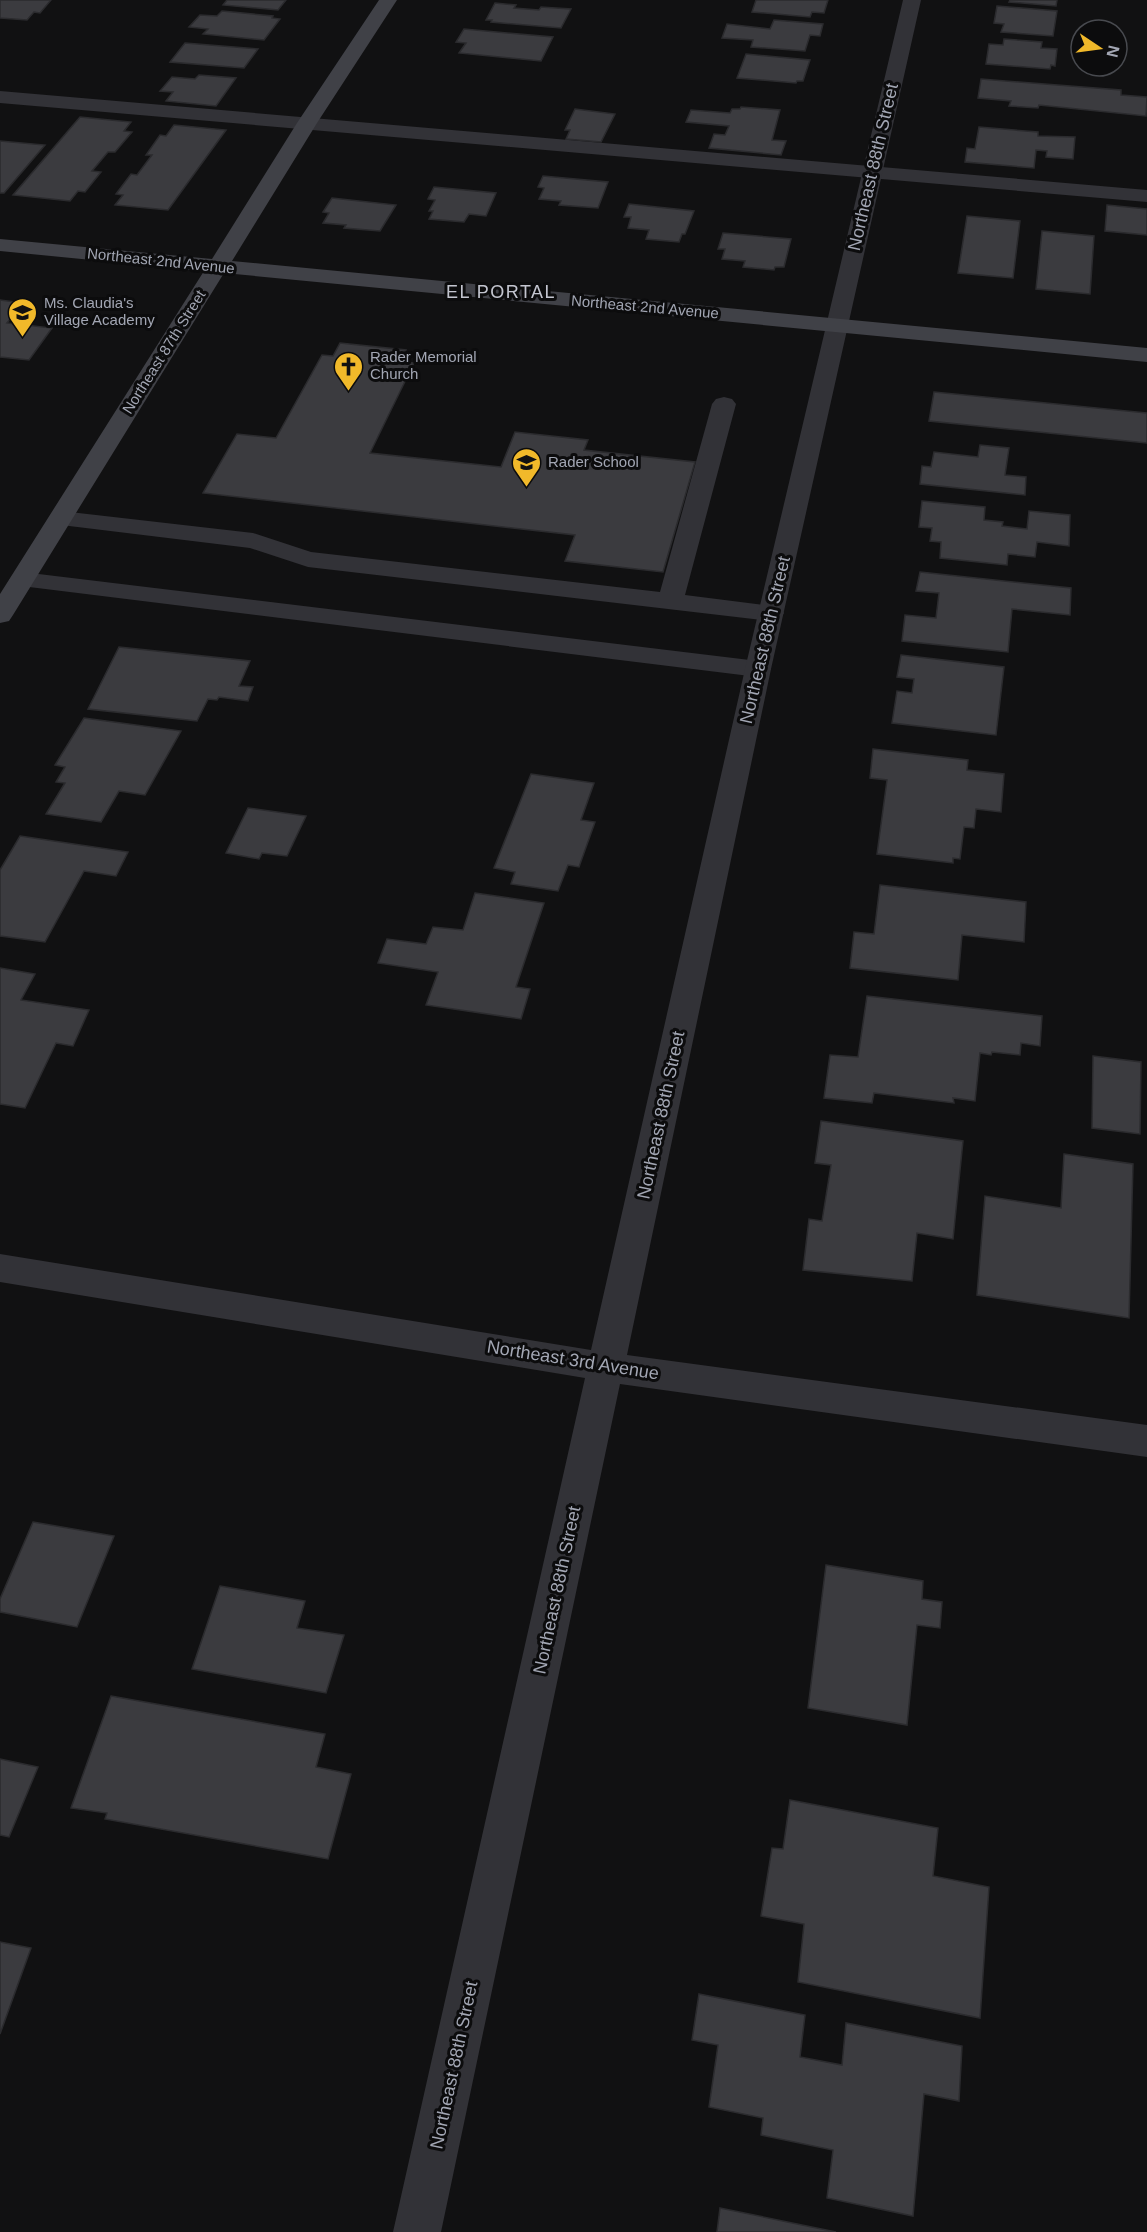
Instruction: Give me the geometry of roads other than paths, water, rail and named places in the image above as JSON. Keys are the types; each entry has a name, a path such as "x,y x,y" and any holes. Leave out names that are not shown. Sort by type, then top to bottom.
{"street":[{"name":"Northeast 87th Street","path":"0,615 307,123 388,0"},
{"name":"Northeast 88th Street","path":"417,2232 758,669 912,0"},
{"path":"0,97 1147,196"},
{"name":"Northeast 2nd Avenue","path":"0,245 1147,355"},
{"path":"670,601 724,404"},
{"path":"61,518 253,541 308,559 771,613"},
{"path":"22,580 758,669"},
{"name":"Northeast 3rd Avenue","path":"0,1268 606,1366 1147,1441"}],"place":[{"name":"Ms. Claudia's Village Academy","path":"23,338"},
{"name":"Rader Memorial Church","path":"349,392"},
{"name":"Rader School","path":"527,488"}],"district":[{"name":"EL PORTAL","path":"501,292"}]}
